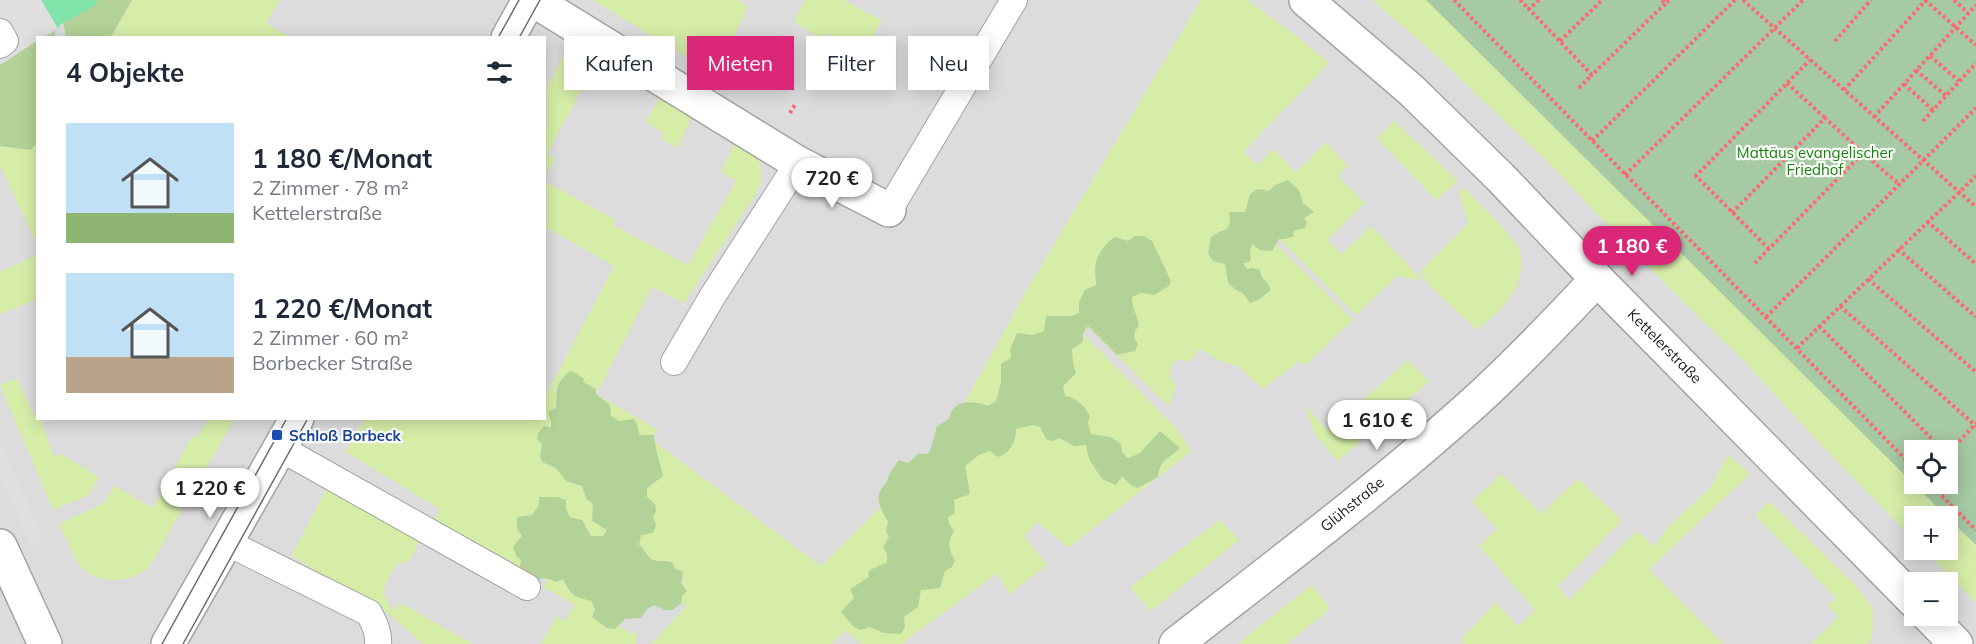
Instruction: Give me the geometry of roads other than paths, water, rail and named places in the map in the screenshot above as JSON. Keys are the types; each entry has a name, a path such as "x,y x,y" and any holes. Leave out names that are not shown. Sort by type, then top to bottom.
{"street":[{"path":"509,36 531,0 798,163 889,210"},
{"name":"Kettelerstraße","path":"1305,0 1411,90 1501,178 1904,591"},
{"name":"Glühstraße","path":"1176,644 1348,508 1466,410 1598,279"},
{"path":"168,644 296,420"},
{"path":"0,546 45,644"}],"lane":[{"path":"889,210 1014,0"},
{"path":"0,32 5,41 0,45"},
{"path":"674,362 712,297 798,163"},
{"path":"280,448 527,587"},
{"path":"226,542 369,613 379,638 378,644"}],"tram line":[{"path":"499,36 519,0"},
{"path":"520,36 540,0"},
{"path":"162,644 286,420"},
{"path":"183,644 307,420"}],"place":[{"name":"Schloß Borbeck","path":"277,435"}],"park label":[{"name":"Mattäus evangelischer Friedhof","path":"1815,160"}]}
